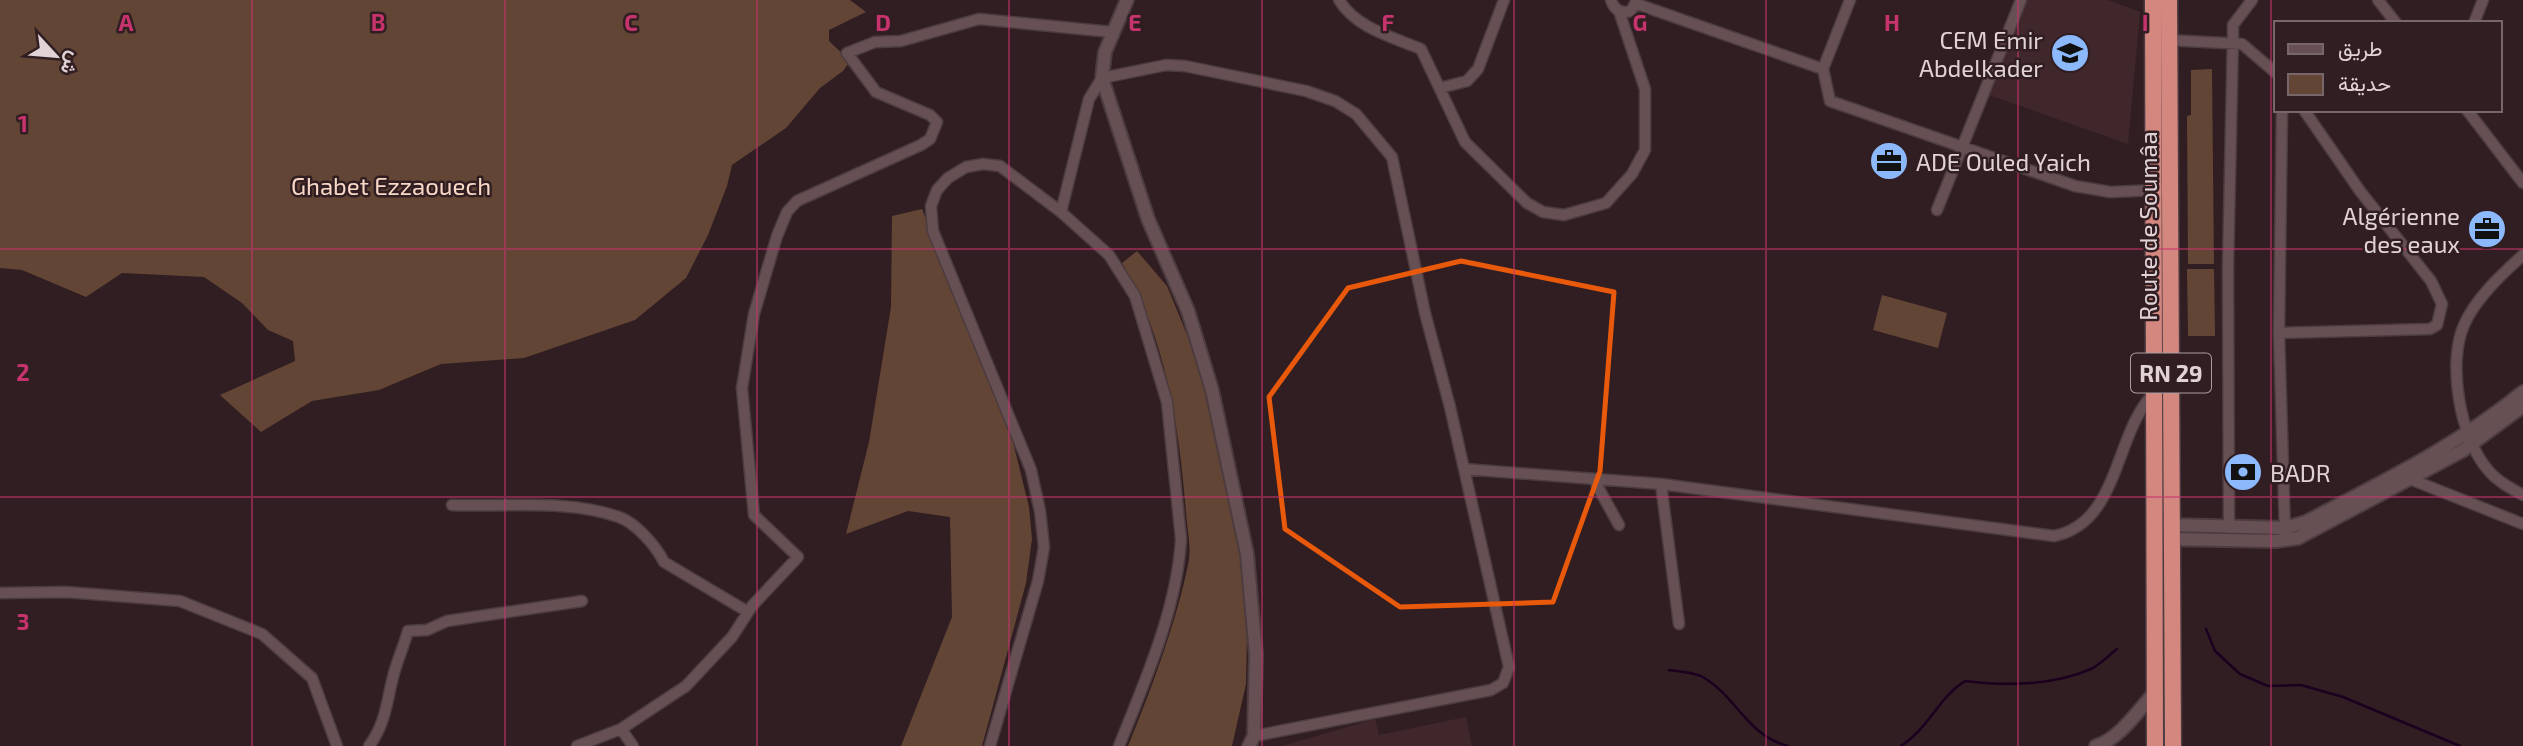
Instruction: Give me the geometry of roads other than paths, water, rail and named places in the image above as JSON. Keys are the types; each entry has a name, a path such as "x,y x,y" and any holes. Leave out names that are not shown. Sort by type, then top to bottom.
{"highway":[{"name":"Route de Soumâa","path":"2153,0 2162,190 2163,390 2155,746"},
{"name":"Route de Soumâa","path":"2162,190 2168,0"},
{"name":"Route de Soumâa","path":"2163,390 2170,532 2174,746"}],"street":[{"path":"1061,212 1088,99 1102,78 1166,65 1185,66 1306,91 1335,101 1356,114 1383,142 1392,157 1424,313 1464,469 1509,667 1503,683 1491,690 1251,741 1256,655 1247,554 1212,390 1188,311 1148,219 1102,78 1105,52 1127,0"},
{"path":"1339,0 1345,10 1366,26 1421,49 1465,142 1527,203 1543,212 1564,215 1606,203 1632,174 1645,150 1645,89 1619,11 1611,0"},
{"path":"1440,88 1467,81 1478,69 1504,0"},
{"path":"1850,0 1823,69 1830,101 2091,190 2162,190"},
{"path":"1937,210 2021,0"},
{"path":"2229,528 2228,267 2233,25 2252,0"},
{"path":"2378,0 2394,21"},
{"path":"2475,21 2483,0"},
{"path":"1619,11 1631,10 1637,2 1823,69"},
{"path":"577,746 621,729 686,685 732,637 748,612 798,557 754,515 742,388 754,314 777,236 787,212 797,201 921,145 935,131 937,122 930,115 876,92 847,53 875,41 901,41 979,19 1112,32"},
{"path":"2168,40 2233,42 2253,50 2274,71"},
{"path":"2282,112 2279,332 2285,534"},
{"path":"2279,332 2430,329 2437,326 2441,313 2442,303 2431,281 2360,191 2305,112"},
{"path":"2469,112 2523,183"},
{"path":"990,746 1038,580 1044,547 1031,470 933,231 931,206 937,190 948,178 966,167 983,164 1000,166 1061,212 1109,255 1135,296 1167,401 1181,539 1180,561 1146,676 1119,746"},
{"path":"2523,255 2478,303 2465,323 2457,343 2455,380 2472,438 2486,468 2523,495"},
{"path":"1464,469 1661,484 2054,536 2080,527 2096,509 2113,478 2140,407 2163,390"},
{"path":"2170,532 2229,528 2285,534 2472,438 2523,392"},
{"path":"2170,532 2312,532 2410,479 2523,406"},
{"path":"2410,479 2523,524"},
{"path":"1594,480 1619,525"},
{"path":"1661,484 1679,624"},
{"path":"452,505 583,509 622,518 657,548 664,562 748,612"},
{"path":"0,593 66,593 180,601 262,634 312,678 337,746"},
{"path":"369,746 377,735 389,702 393,674 408,631 427,630 447,621 582,601"},
{"path":"2104,745 2156,691"},
{"path":"621,729 633,746"}],"waterway":[{"path":"2206,629 2215,651 2240,674 2268,686 2301,685 2343,697 2460,746"},
{"path":"1901,746 1919,731 1948,696 1965,681 2013,684 2061,679 2094,667 2117,649"},
{"path":"1669,670 1701,676 1724,694 1762,733 1788,746"}],"place":[{"name":"CEM Emir Abdelkader","path":"2070,53"},
{"name":"ADE Ouled Yaich","path":"1889,161"},
{"name":"Algérienne des eaux","path":"2487,229"},
{"name":"BADR","path":"2243,472"}],"park label":[{"name":"Ghabet Ezzaouech","path":"391,185"}]}
